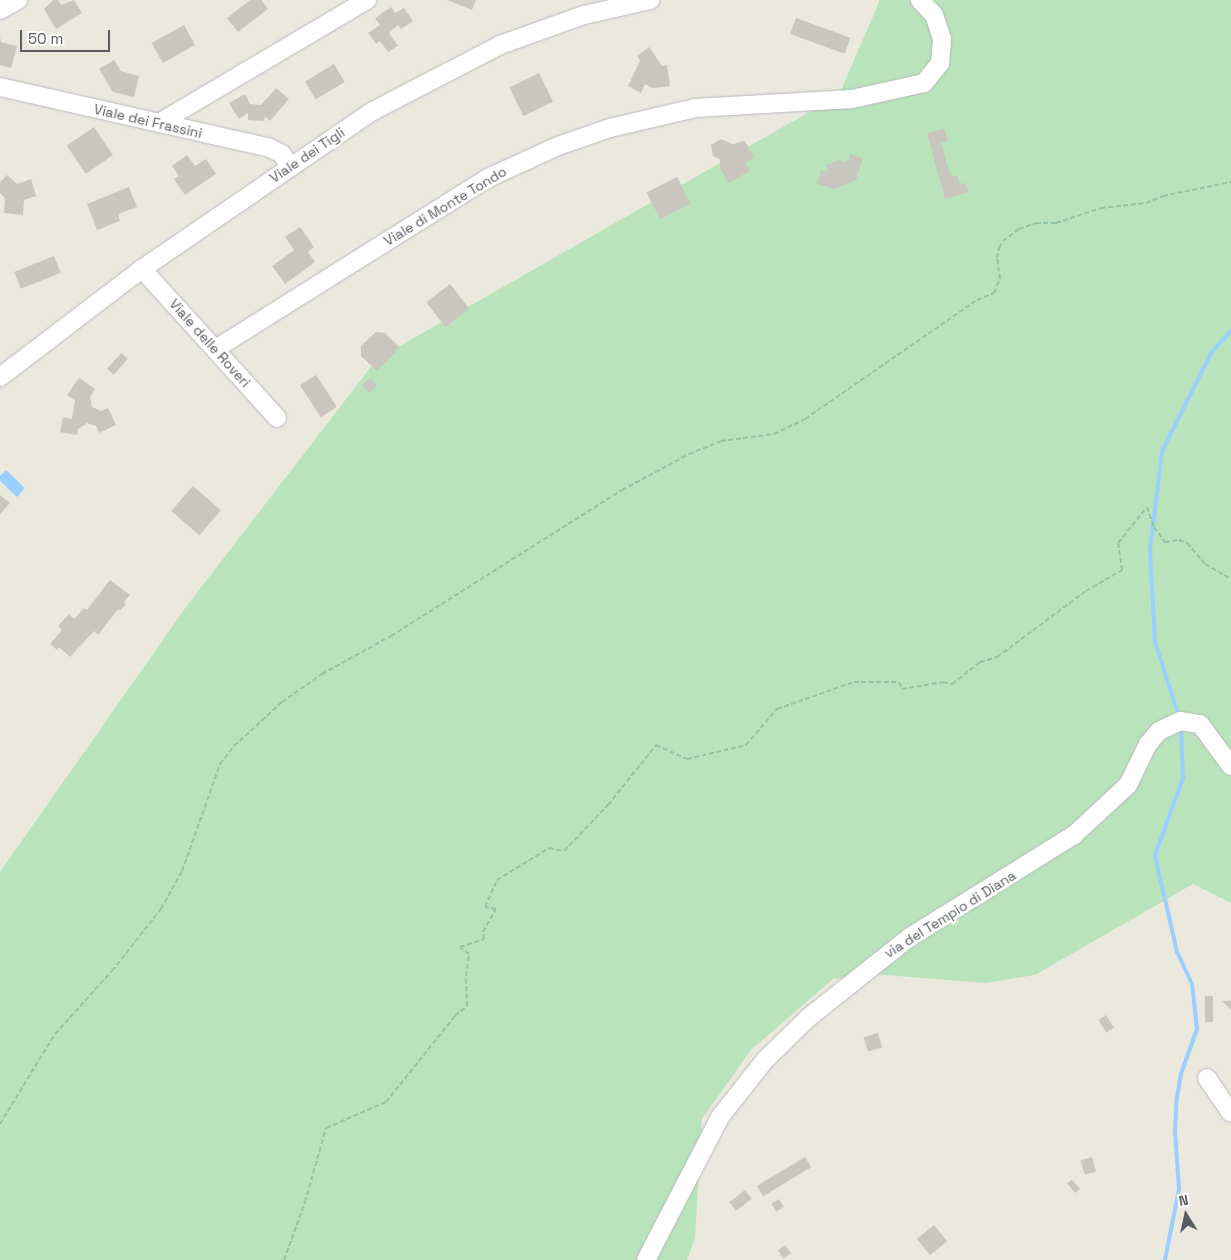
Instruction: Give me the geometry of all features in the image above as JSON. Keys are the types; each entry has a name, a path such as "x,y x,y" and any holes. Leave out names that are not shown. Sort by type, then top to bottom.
{"street":[{"path":"0,10 18,0"},
{"path":"159,123 367,0"},
{"name":"Viale dei Tigli","path":"0,377 142,269 289,166 371,112 500,44 584,15 650,0"},
{"name":"Viale di Monte Tondo","path":"217,348 488,178 576,139 695,108 852,100 924,83 940,63 942,39 934,15 920,0"},
{"name":"Viale dei Frassini","path":"0,87 270,148 282,154 289,166"},
{"name":"Viale delle Roveri","path":"142,269 217,348 277,418"},
{"name":"via del Tempio di Diana","path":"646,1260 720,1117 771,1053 815,1011 910,937 1074,835 1128,785 1148,744 1159,731 1180,721 1200,724 1231,766"},
{"path":"1207,1078 1231,1112"}],"path":[{"path":"0,1124 55,1034 112,971 161,909 182,871 220,764 234,746 282,702 542,539 689,454 721,441 774,434 805,419 972,304 994,292 1000,279 997,258 999,248 1003,240 1019,229 1231,182"},
{"path":"284,1260 302,1212 326,1128 386,1102 455,1016 468,1006 466,976 468,954 460,947 484,939 483,932 496,909 485,906 497,880 550,848 564,851 608,805 656,745 687,759 746,745 776,709 854,682 900,682 902,689 943,682 952,684 980,662 997,657 1086,591 1122,570 1118,543 1147,507 1154,528 1165,542 1179,540 1188,544 1205,564 1231,579"}],"green space":[{"path":"880,0 1231,0 1231,903 1193,884 1035,975 985,983 873,974 833,979 751,1050 702,1119 695,1238 687,1260 0,1260 0,872 186,607 377,359 839,95"}],"water":[{"path":"6,470 25,488 17,497 0,481 0,476"}],"building":[{"path":"53,0 58,0 61,5 74,0 82,13 56,29 44,9"},
{"path":"250,0 261,0 268,9 238,32 227,18"},
{"path":"447,0 476,0 472,10"},
{"path":"391,7 395,13 404,8 413,21 401,29 398,25 389,33 398,46 388,52 380,41 376,44 368,33 380,25 375,18"},
{"path":"796,18 851,38 845,54 790,34"},
{"path":"184,25 195,45 163,63 152,43"},
{"path":"0,37 1,42 17,46 11,68 0,65"},
{"path":"649,47 662,66 667,65 670,86 653,88 645,84 641,93 628,86 640,61 637,56"},
{"path":"114,60 121,71 139,76 134,97 113,92 99,69"},
{"path":"334,64 345,82 316,100 305,82"},
{"path":"539,73 553,102 523,116 509,87"},
{"path":"276,88 289,99 270,121 265,116 264,121 248,120 248,113 239,119 229,103 245,94 250,104 261,105"},
{"path":"94,127 113,155 86,174 67,145"},
{"path":"944,129 948,141 941,143 950,175 958,176 960,184 966,183 969,192 945,199 927,133"},
{"path":"721,139 733,144 745,141 754,158 745,163 750,171 728,183 720,168 720,159 713,156 711,145"},
{"path":"850,154 863,158 856,180 835,189 817,184 821,170 829,172 826,165 840,159 842,163 848,161"},
{"path":"187,155 195,166 206,159 216,174 185,195 174,179 179,176 172,166"},
{"path":"7,175 17,184 31,179 36,196 24,200 23,215 4,213 5,198 0,193 0,182"},
{"path":"677,177 691,204 660,219 647,192"},
{"path":"129,187 137,207 118,214 120,221 97,230 87,204"},
{"path":"300,227 314,247 308,252 315,262 285,284 272,266 294,250 285,237"},
{"path":"54,256 61,273 21,289 14,272"},
{"path":"450,284 469,308 445,327 426,302"},
{"path":"376,332 385,333 400,348 377,371 361,356 361,346"},
{"path":"121,353 128,359 114,375 107,369"},
{"path":"316,375 337,407 321,417 300,385"},
{"path":"79,378 95,389 90,397 92,407 101,411 108,408 116,425 99,433 96,426 87,423 78,429 77,435 60,432 63,417 72,419 75,400 67,395"},
{"path":"370,378 377,385 369,393 362,386"},
{"path":"193,486 221,510 199,535 171,511"},
{"path":"0,495 10,503 0,514"},
{"path":"110,580 130,595 124,602 126,604 120,611 118,609 98,635 94,631 70,657 59,647 57,650 50,644 62,630 58,626 69,614 74,619 84,608 87,610"},
{"path":"1205,996 1213,996 1213,1022 1205,1022"},
{"path":"1222,1001 1231,1001 1231,1010"},
{"path":"1106,1015 1114,1028 1106,1032 1098,1020"},
{"path":"878,1033 882,1047 868,1052 864,1037"},
{"path":"805,1157 811,1167 763,1196 757,1186"},
{"path":"1092,1157 1096,1171 1085,1175 1080,1160"},
{"path":"1072,1180 1080,1189 1075,1193 1067,1183"},
{"path":"745,1190 752,1199 736,1211 729,1202"},
{"path":"779,1199 784,1207 776,1211 771,1204"},
{"path":"934,1225 947,1241 930,1255 917,1239"},
{"path":"785,1245 791,1253 784,1258 778,1250"}],"waterway":[{"path":"1179,717 1155,642 1150,550 1162,451 1211,353 1231,331"},
{"path":"1165,1260 1179,1189 1175,1130 1177,1097 1181,1074 1197,1029 1192,984 1177,952 1155,855 1183,778 1181,726"}]}
